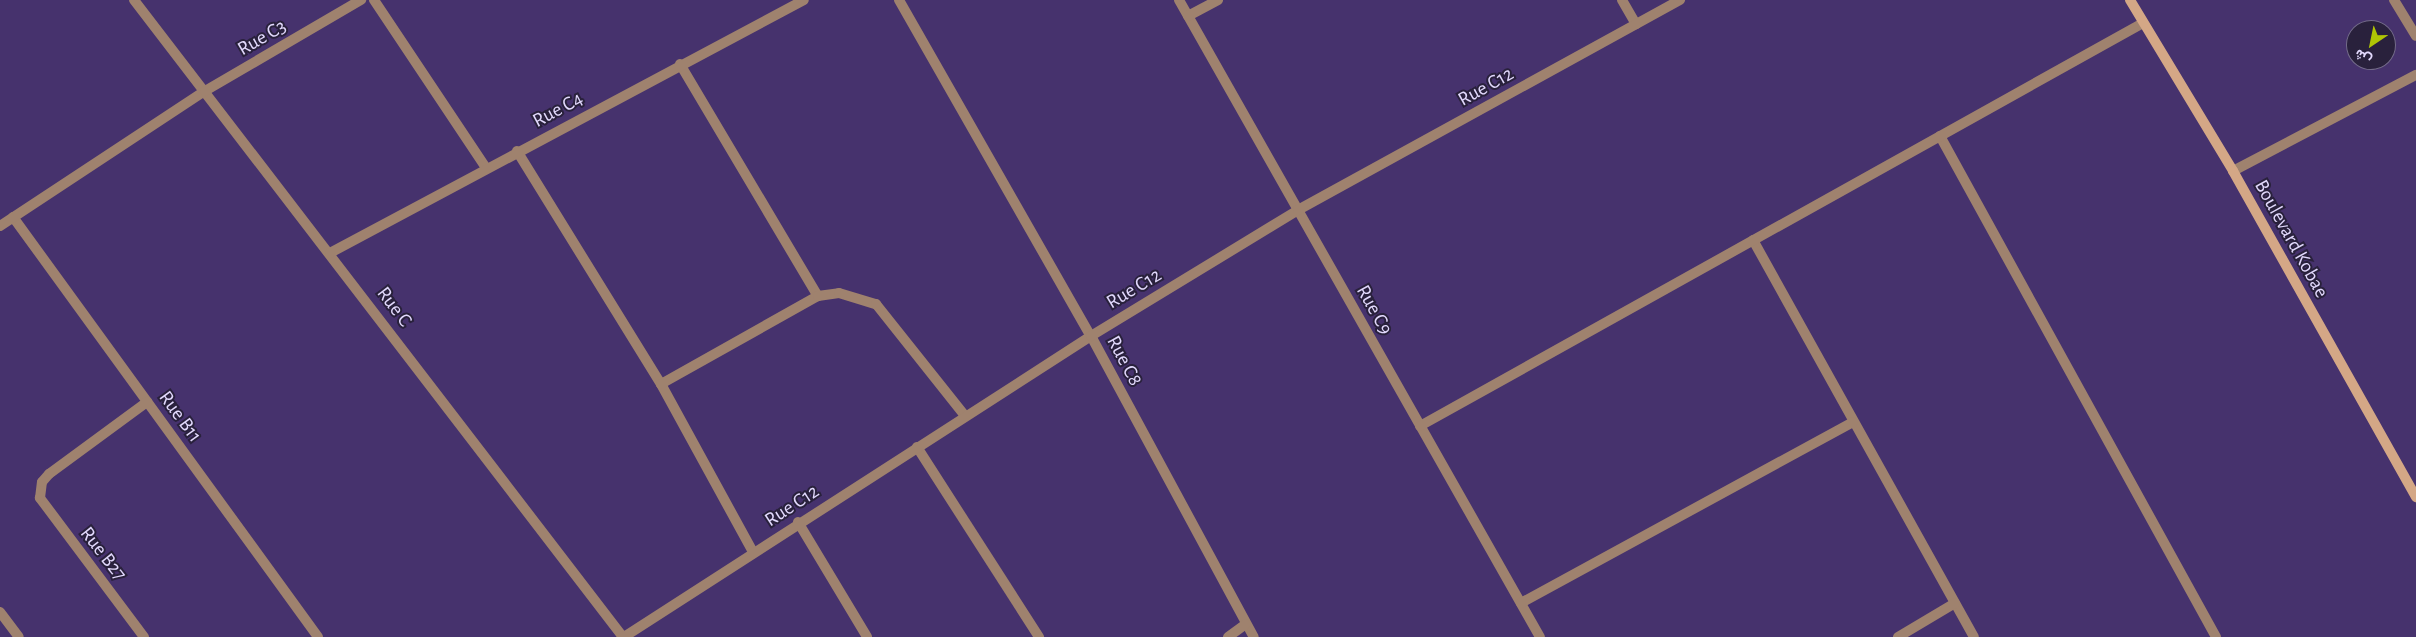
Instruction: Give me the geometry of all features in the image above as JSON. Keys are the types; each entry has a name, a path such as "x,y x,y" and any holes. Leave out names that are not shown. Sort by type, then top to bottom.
{"main road":[{"name":"Boulevard Kobae","path":"2130,0 2233,171 2416,497"}],"street":[{"name":"Rue C","path":"134,0 624,637"},
{"name":"Rue C3","path":"0,226 205,91 361,0"},
{"path":"374,0 486,168"},
{"name":"Rue C4","path":"330,253 517,151 804,0"},
{"name":"Rue C8","path":"899,0 1090,336 1254,637"},
{"name":"Rue C9","path":"1179,0 1540,637"},
{"path":"1188,16 1218,0"},
{"path":"1622,0 1636,24"},
{"name":"Rue C12","path":"624,637 798,522 1090,336 1298,210 1680,0"},
{"path":"2394,0 2416,36"},
{"path":"1420,426 2143,23"},
{"path":"680,64 818,296"},
{"path":"2233,171 2416,75"},
{"path":"1940,136 2216,637"},
{"path":"517,151 661,384 753,552"},
{"name":"Rue B11","path":"13,217 318,637"},
{"path":"1752,240 1852,422 1974,637"},
{"path":"661,384 818,296 839,293 876,304 965,416"},
{"name":"Rue B27","path":"144,637 44,506 40,490 49,474 147,402"},
{"path":"1521,603 1852,422"},
{"path":"917,447 1039,637"},
{"path":"798,522 867,637"},
{"path":"1898,637 1955,603"},
{"path":"0,612 19,637"},
{"path":"1228,637 1246,624"}]}
